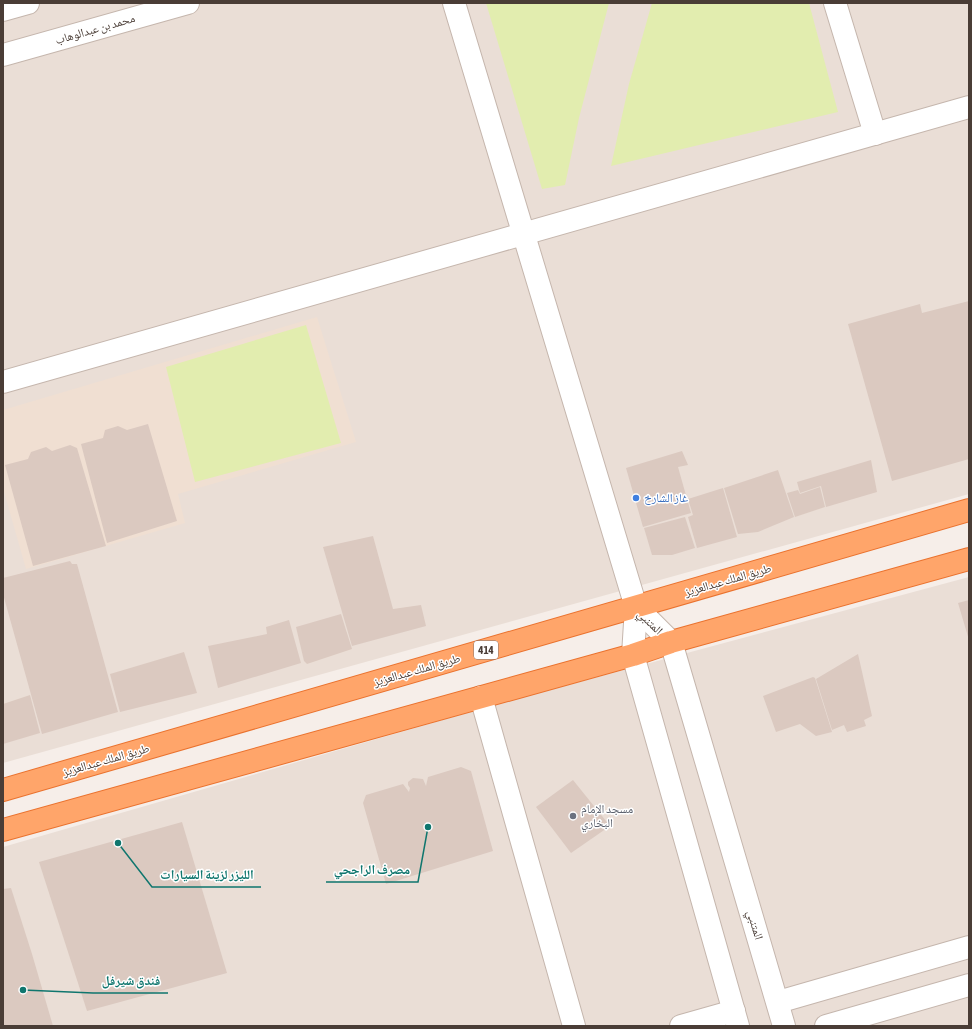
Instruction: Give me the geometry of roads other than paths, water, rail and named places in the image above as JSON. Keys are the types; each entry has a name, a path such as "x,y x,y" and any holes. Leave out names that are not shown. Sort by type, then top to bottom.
{"highway":[{"name":"طريق الملك عبدالعزيز","path":"3,790 969,510"},
{"path":"3,830 633,655 671,642 969,560"}],"street":[{"path":"3,10 28,3"},
{"name":"محمد بن عبدالوهاب","path":"3,55 188,3"},
{"path":"454,3 636,607"},
{"path":"835,3 875,134"},
{"path":"3,382 969,107"},
{"name":"المتنبي","path":"636,607 671,642 784,1026"},
{"name":"المتنبي","path":"636,607 633,655 736,1018"},
{"path":"481,697 574,1026"},
{"path":"778,1002 969,947"},
{"path":"826,1026 969,985"},
{"path":"681,1026 736,1018"}],"place":[{"name":"غاز الشارخ","path":"636,498"},
{"name":"مسجد الإمام البخاري","path":"573,816"},
{"name":"مصرف الراجحي","path":"428,827"},
{"name":"الليزر لزينة السيارات","path":"118,843"},
{"name":"فندق شيرفل","path":"23,990"}]}
